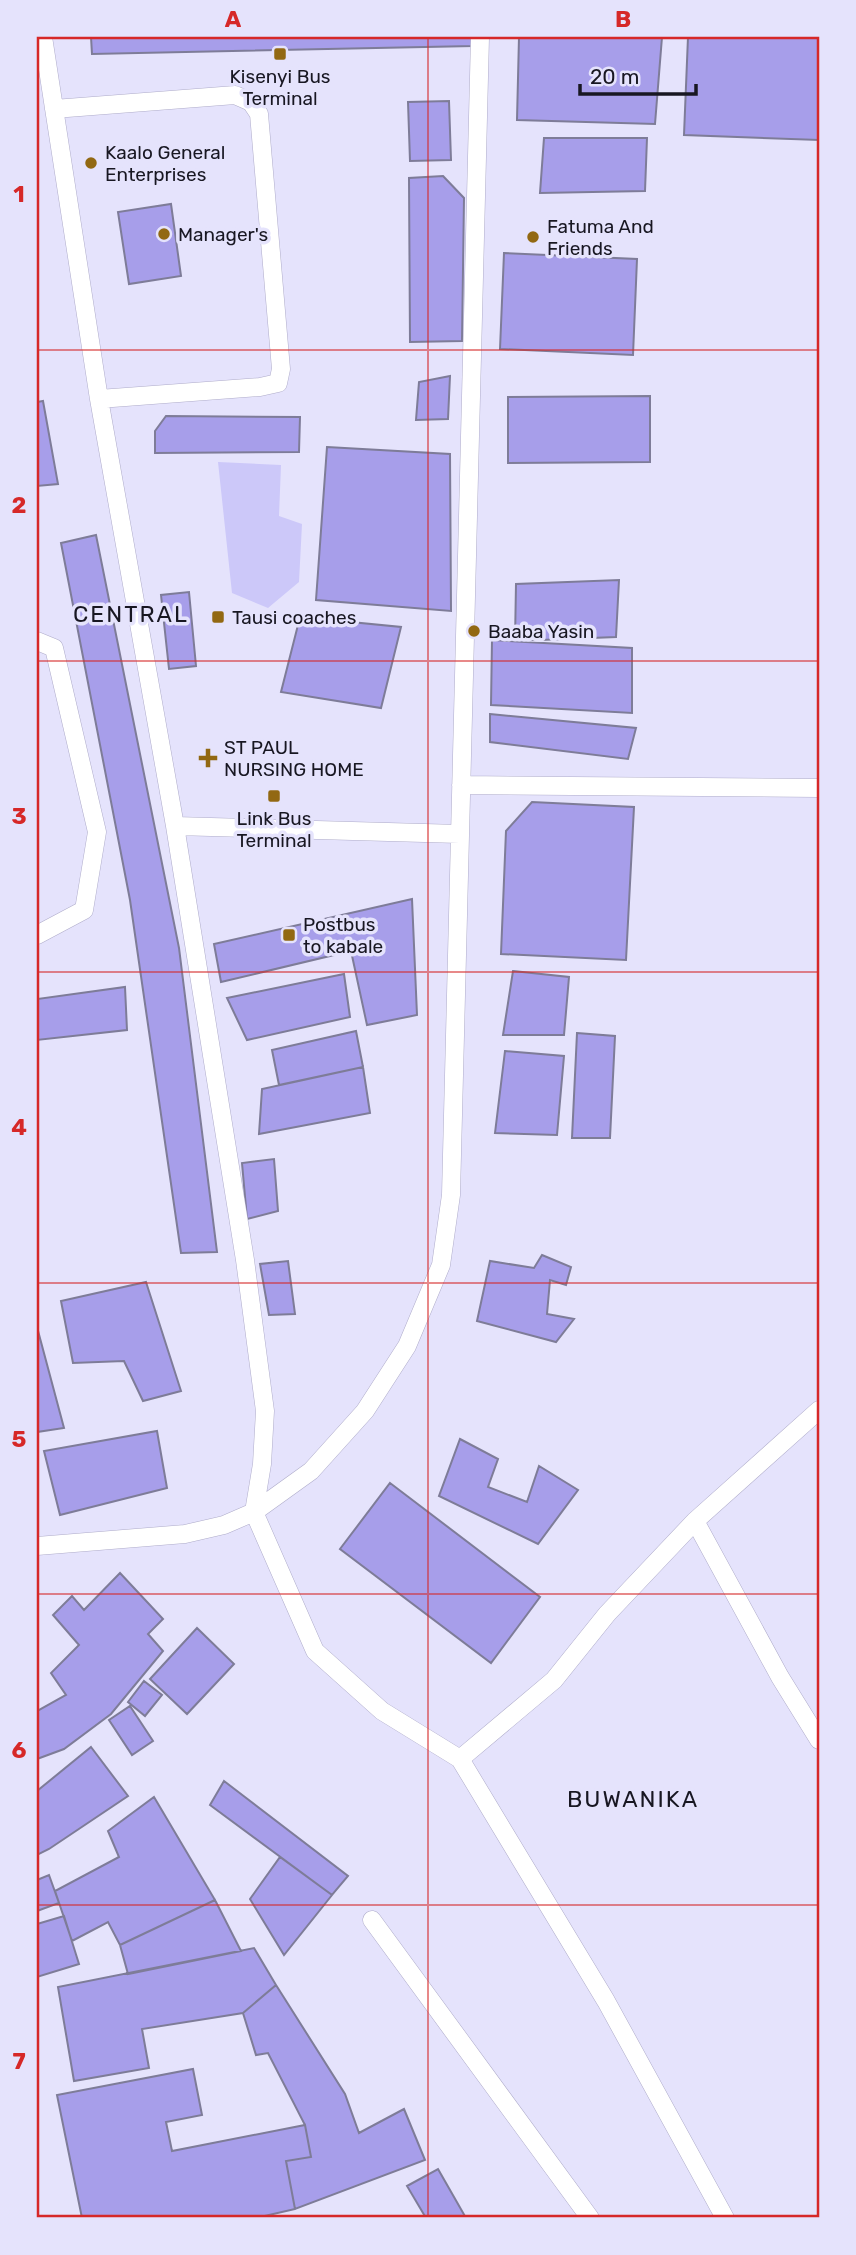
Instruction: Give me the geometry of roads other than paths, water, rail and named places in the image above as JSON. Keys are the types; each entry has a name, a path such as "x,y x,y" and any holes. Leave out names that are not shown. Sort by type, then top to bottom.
{"lane":[{"path":"43,37 99,399 175,826 245,1261 265,1411 262,1464 254,1512 315,1651 382,1711 460,1759 606,2001 724,2218"},
{"path":"37,1546 185,1534 224,1525 254,1512 311,1471 365,1411 407,1346 441,1265 451,1195 480,37"},
{"path":"54,109 235,96 251,102 259,114 281,369 278,383 260,387 99,399"},
{"path":"37,640 54,648 97,832 84,911 37,935"},
{"path":"461,785 819,788"},
{"path":"175,826 460,834"},
{"path":"460,1759 554,1680 607,1614 695,1521 819,1410"},
{"path":"695,1521 780,1677 819,1740"},
{"path":"372,1920 590,2218"}],"place":[{"name":"Kisenyi Bus Terminal","path":"280,54"},
{"name":"Kaalo General Enterprises","path":"91,163"},
{"name":"Manager's","path":"164,234"},
{"name":"Fatuma And Friends","path":"533,237"},
{"name":"Tausi coaches","path":"218,617"},
{"name":"Baaba Yasin","path":"474,631"},
{"name":"ST PAUL NURSING HOME","path":"208,758"},
{"name":"Link Bus Terminal","path":"274,796"},
{"name":"Postbus to kabale","path":"289,935"}],"district":[{"name":"CENTRAL","path":"131,614"},
{"name":"BUWANIKA","path":"633,1799"}]}
